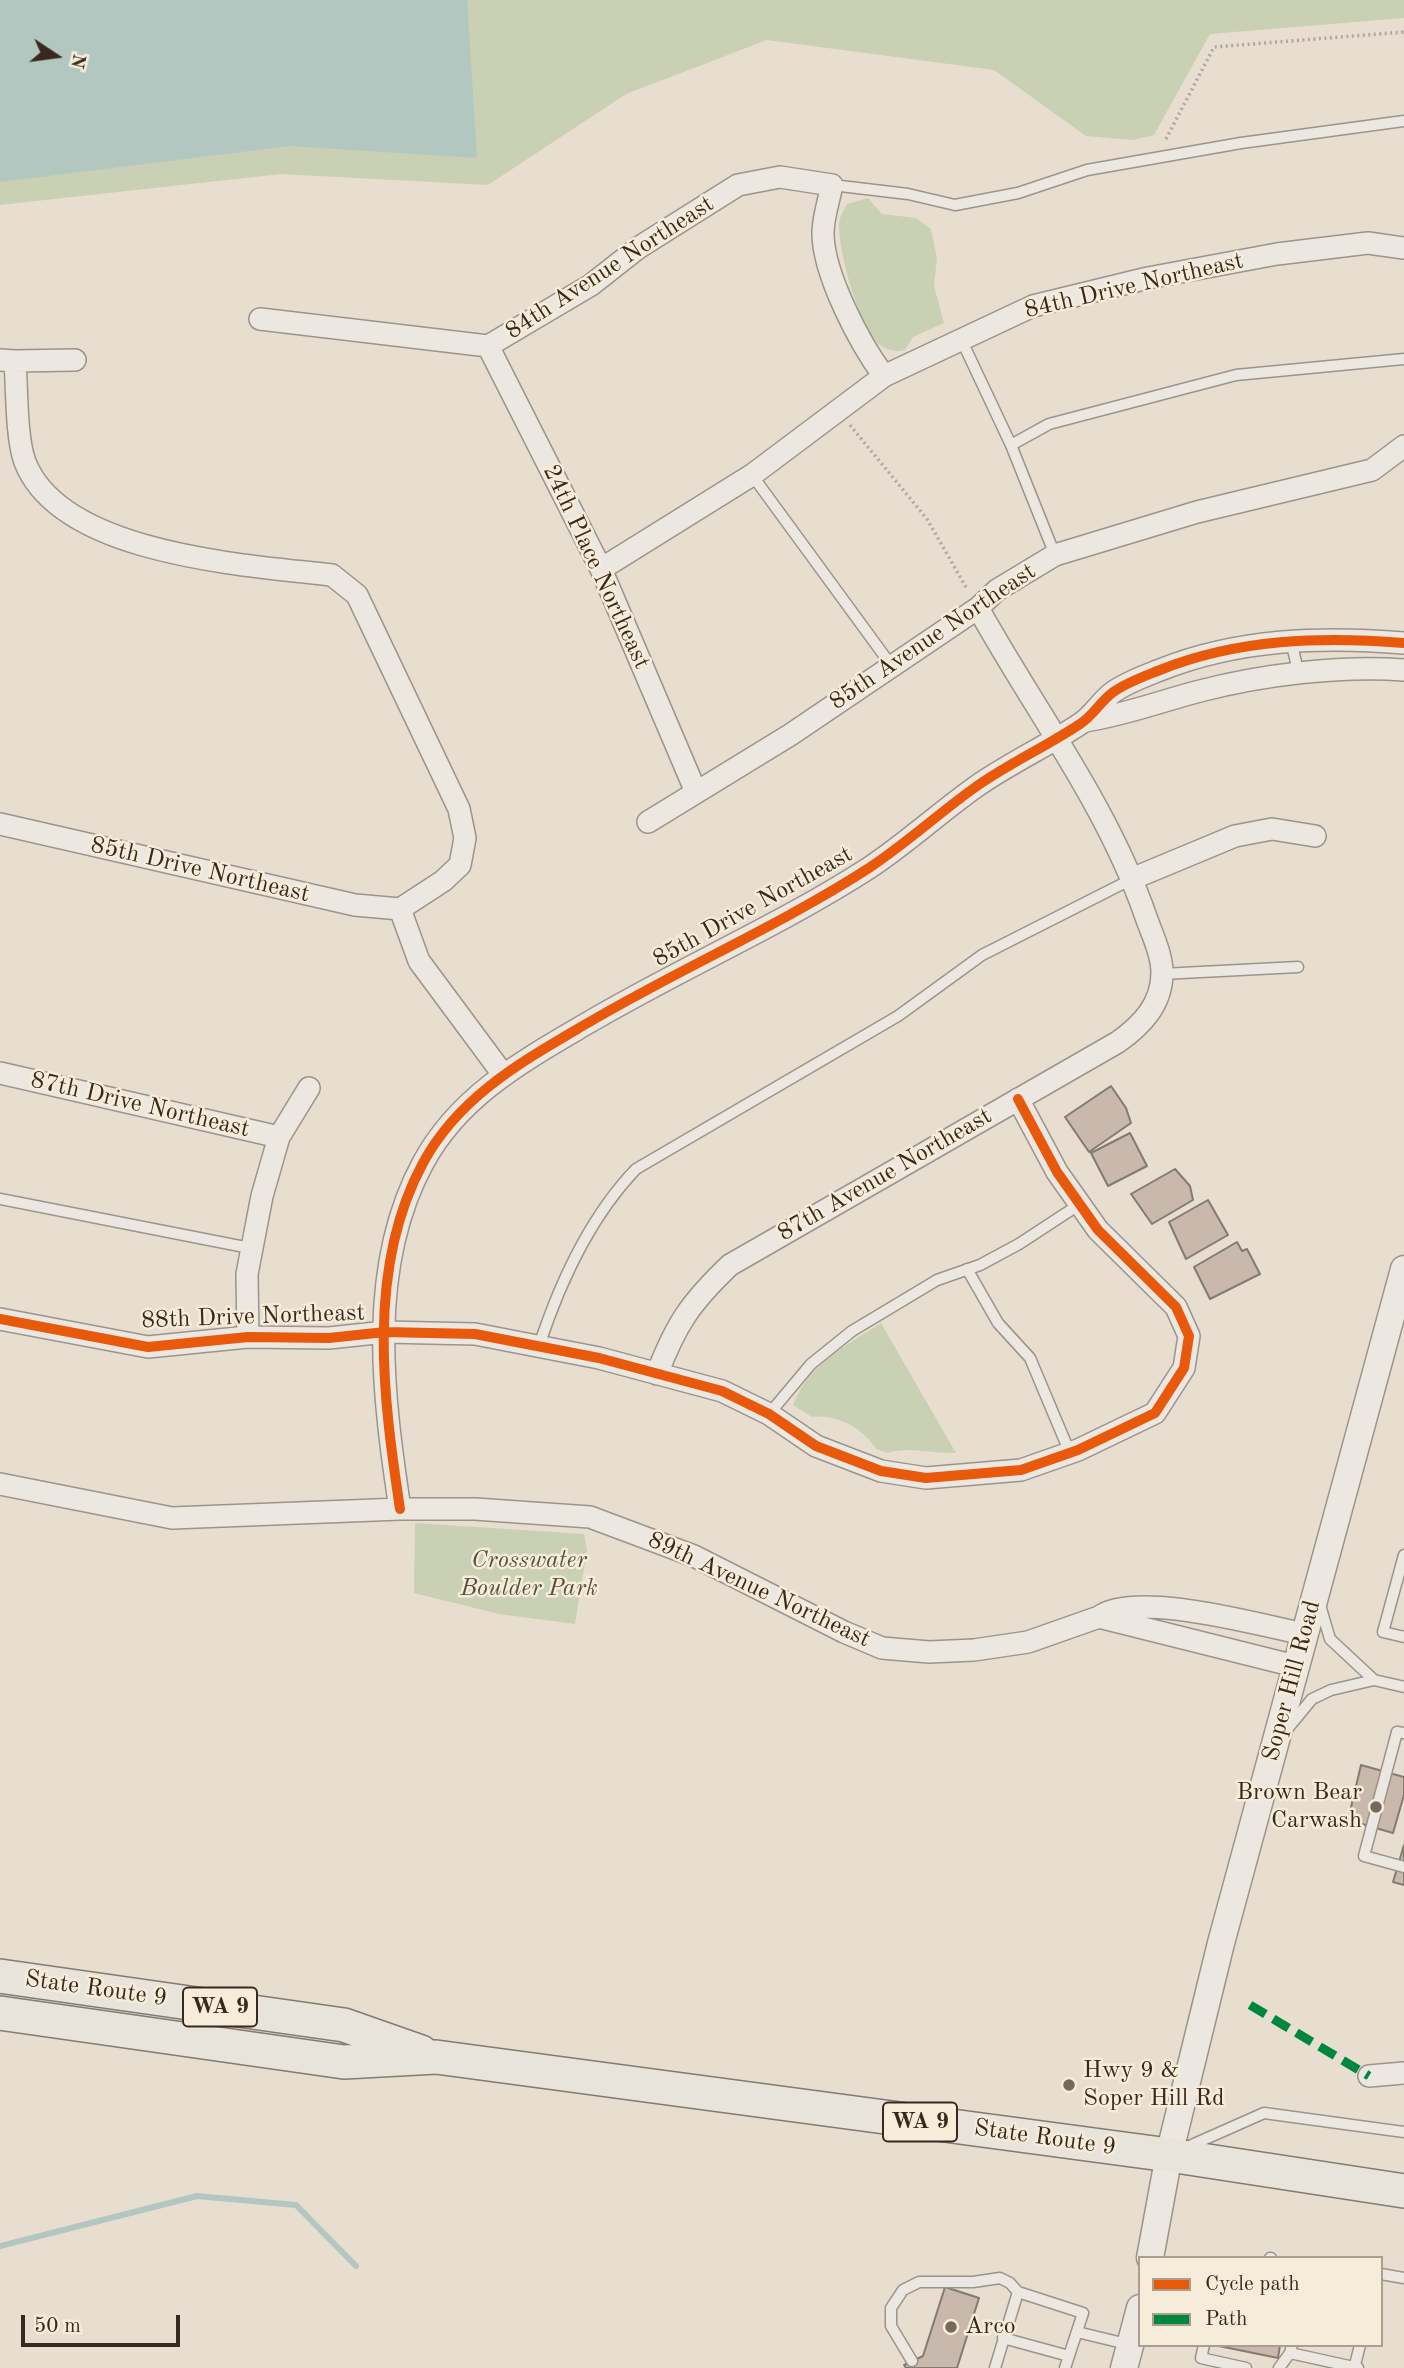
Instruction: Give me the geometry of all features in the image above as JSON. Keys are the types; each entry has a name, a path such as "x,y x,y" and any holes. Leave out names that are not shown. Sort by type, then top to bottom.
{"main road":[{"name":"State Route 9","path":"0,1976 344,2025 436,2057"},
{"name":"State Route 9","path":"0,2013 344,2062 436,2057 1168,2155 1404,2191"}],"street":[{"name":"84th Avenue Northeast","path":"260,319 488,346 582,291 638,247 738,185 780,177 832,185"},
{"path":"832,185 823,233 832,277 868,355 884,376"},
{"name":"84th Drive Northeast","path":"601,569 752,475 884,376 1033,306 1148,278 1303,250 1368,243 1404,248"},
{"name":"24th Place Northeast","path":"488,346 601,569 696,792"},
{"path":"75,360 8,361 25,461 41,489 81,523 137,545 332,575 357,595 459,809 465,838 460,864 443,881 400,909 419,961 502,1073"},
{"name":"85th Avenue Northeast","path":"648,822 790,735 978,608 997,590 1055,555 1197,512 1371,470 1401,450"},
{"path":"978,608 1056,739 1084,779 1134,878 1160,954 1162,974"},
{"name":"85th Drive Northeast","path":"400,1509 386,1414 385,1332 387,1282 399,1222 423,1162 460,1110 502,1073 638,993 818,901 882,859 979,785 1085,721 1112,693 1160,669 1216,653 1291,641 1335,638 1404,643"},
{"name":"85th Drive Northeast","path":"1085,721 1123,715 1199,691 1267,677 1384,668 1404,670"},
{"name":"85th Drive Northeast","path":"0,824 355,905 400,909"},
{"path":"1134,878 1235,835 1272,829 1315,836"},
{"name":"87th Avenue Northeast","path":"657,1374 672,1335 695,1298 730,1265 1139,1027 1156,1003 1162,974"},
{"name":"87th Drive Northeast","path":"0,1073 279,1137"},
{"path":"248,1337 245,1308 250,1248 279,1137 309,1088"},
{"name":"88th Drive Northeast","path":"0,1320 148,1347 248,1337 328,1338 385,1332 475,1334 539,1346 722,1391 769,1414 816,1446 881,1471 926,1478 1021,1470 1132,1427 1155,1413 1173,1389 1184,1368 1189,1336 1176,1307 1098,1230 1057,1172 1018,1098"},
{"name":"Soper Hill Road","path":"1150,2256 1168,2155 1304,1634 1404,1269"},
{"name":"89th Avenue Northeast","path":"0,1484 172,1518 258,1517 400,1509 475,1509 590,1517 694,1556 844,1632 882,1648 929,1652 974,1650 1028,1642 1099,1617 1108,1610 1143,1605 1304,1634"},
{"path":"1099,1617 1296,1666"},
{"path":"1369,2076 1404,2073"},
{"path":"1127,2356 1138,2315"}],"lane":[{"path":"832,185 908,194 955,205 1018,193 1087,170 1404,121"},
{"path":"961,339 1011,445 1055,555"},
{"path":"1011,445 1049,424 1236,375 1404,359"},
{"path":"752,475 891,665"},
{"path":"1291,641 1299,675"},
{"path":"539,1346 553,1304 574,1259 612,1195 636,1170 898,1016 982,955 1134,878"},
{"path":"1162,974 1298,967"},
{"path":"0,1199 250,1248"},
{"path":"769,1414 811,1364 852,1331 918,1290 1019,1244 1080,1204"},
{"path":"967,1269 998,1323 1030,1358 1070,1453"},
{"path":"1403,1562 1383,1632 1404,1637"},
{"path":"1316,1592 1330,1639 1374,1680"},
{"path":"1392,1602 1404,1605"},
{"path":"1275,1744 1312,1699 1331,1690 1374,1680 1404,1687"},
{"path":"1404,1733 1397,1732 1364,1856 1404,1867"},
{"path":"1168,2155 1264,2113 1404,2132"},
{"path":"1383,2274 1404,2278"},
{"path":"912,2361 891,2326 891,2308 903,2290 919,2282 973,2282 1000,2278 1010,2283 1018,2292 1083,2313 1065,2368"},
{"path":"995,2368 1018,2292"},
{"path":"1077,2332 1127,2356"},
{"path":"1003,2338 1069,2356"},
{"path":"1204,2347 1201,2358 1246,2368"},
{"path":"1279,2368 1291,2349 1357,2367 1360,2347"}],"path":[{"path":"1156,158 1213,47 1404,32"},
{"path":"840,408 853,429 927,519 978,608"}],"green space":[{"path":"0,0 1404,0 1404,18 1210,34 1154,135 1133,140 1086,136 994,70 767,40 626,94 488,185 281,174 0,205"},
{"path":"868,198 882,214 916,218 931,229 937,258 934,286 944,323 913,337 905,350 885,348 871,335 857,306 846,269 840,219 847,204"},
{"path":"881,1323 956,1453 903,1450 888,1453 876,1449 871,1441 848,1424 830,1418 812,1417 793,1405 800,1390 819,1366"},
{"name":"Crosswater Boulder Park","path":"415,1523 584,1534 587,1550 575,1624 499,1614 414,1593"}],"shaded area":[{"path":"0,0 467,0 477,158 289,146 0,182"}],"building":[{"path":"1111,1086 1126,1108 1131,1123 1089,1152 1065,1117"},
{"path":"1130,1133 1147,1166 1108,1186 1091,1153"},
{"path":"1175,1169 1190,1186 1193,1200 1152,1224 1131,1194"},
{"path":"1208,1200 1228,1235 1186,1259 1169,1222"},
{"path":"1237,1242 1242,1251 1247,1249 1260,1274 1210,1299 1194,1267"},
{"name":"Brown Bear Carwash","path":"1361,1765 1404,1777 1404,1795 1393,1833 1348,1820"},
{"name":"Brown Bear Carwash","path":"1404,1845 1404,1885 1393,1882"},
{"name":"Arco","path":"945,2287 979,2298 957,2368 906,2368 904,2365 923,2356"},
{"path":"1224,2347 1280,2347 1278,2358"}],"waterway":[{"path":"0,2246 197,2196 296,2205 356,2266"}],"marked path":[{"path":"1250,2005 1369,2076"}],"cycle path":[{"path":"400,1509 385,1378 386,1289 393,1245 405,1203 423,1163 438,1139 474,1099 516,1067 586,1024 800,909 869,868 977,786 1085,721 1117,689 1129,683 1189,660 1249,646 1311,640 1404,643"},
{"path":"0,1319 148,1347 248,1337 329,1338 385,1332 475,1334 599,1358 722,1391 769,1414 816,1446 881,1471 926,1478 1021,1470 1078,1450 1155,1413 1184,1368 1189,1336 1176,1307 1098,1230 1057,1172 1018,1099"}],"place":[{"name":"Brown Bear Carwash","path":"1376,1807"},
{"name":"Hwy 9 & Soper Hill Rd","path":"1069,2085"},
{"name":"Arco","path":"951,2327"}]}
